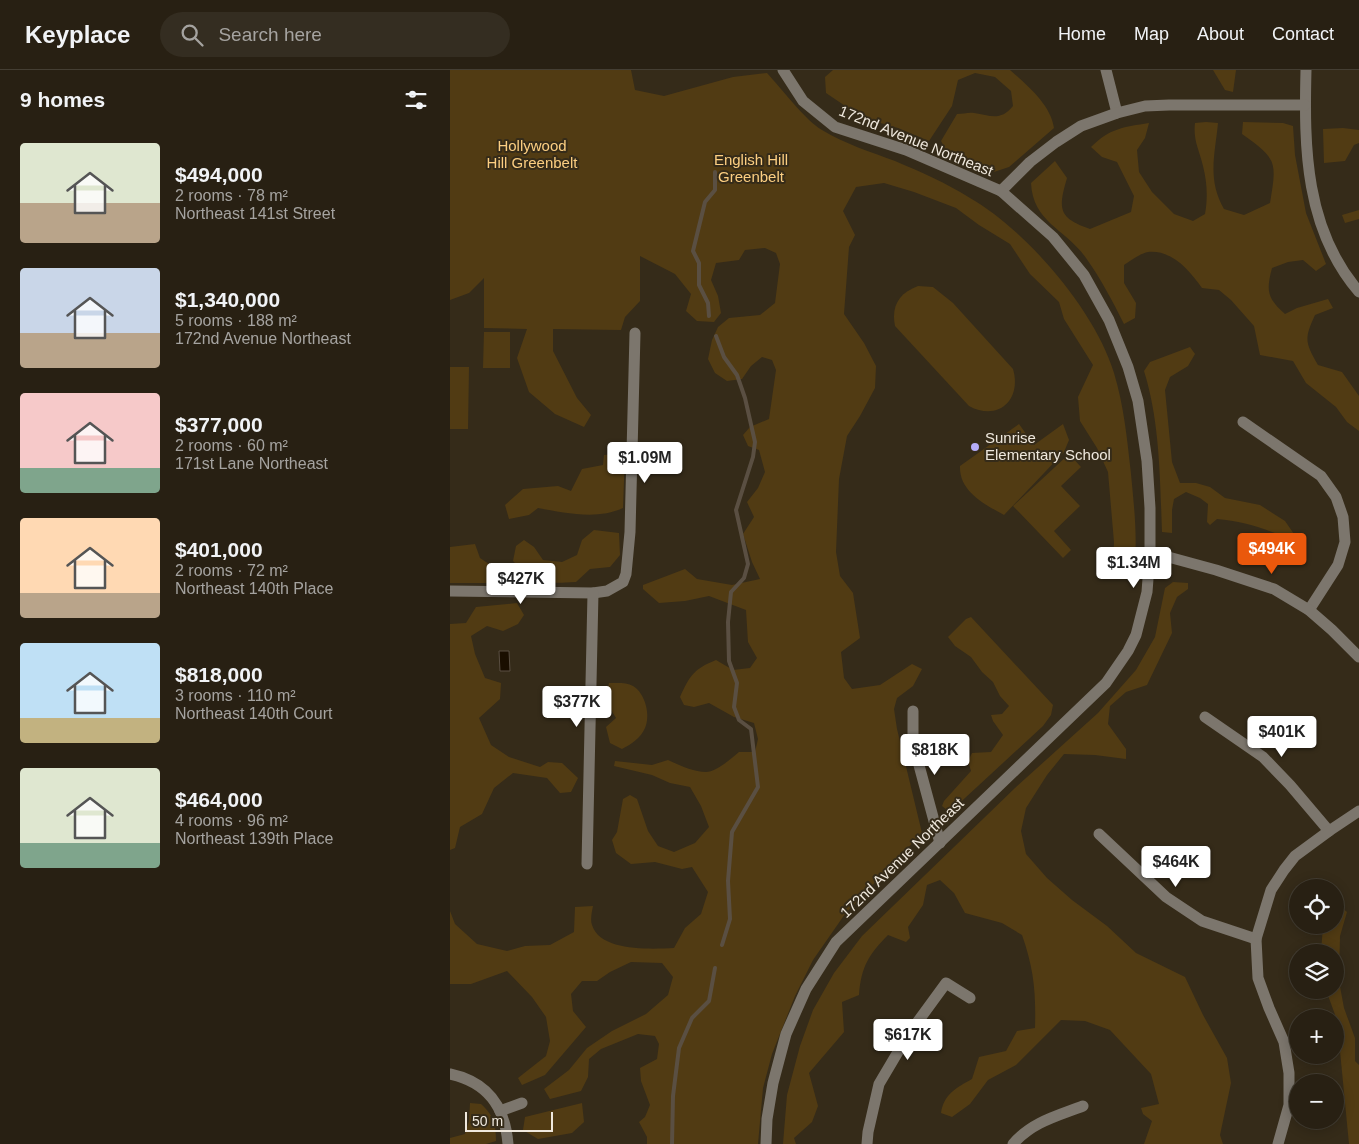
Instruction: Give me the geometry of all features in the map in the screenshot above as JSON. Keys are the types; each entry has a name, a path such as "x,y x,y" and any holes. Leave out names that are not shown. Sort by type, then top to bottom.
{"street":[{"name":"172nd Avenue Northeast","path":"766,1144 767,1119 773,1083 786,1034 806,989 836,942 1106,683 1128,652 1136,635 1147,592 1150,552 1150,508 1138,400 1128,367 1109,320 1084,275 1053,237 1001,192 906,150 835,127 803,101 783,70"},
{"path":"1106,70 1117,114"},
{"path":"1306,70 1305,105 1310,176 1314,202 1334,255 1350,282 1359,292"},
{"path":"1001,192 1030,162 1056,142 1080,126 1117,114 1145,106 1305,105"},
{"path":"450,591 593,593 607,591 623,582 626,574 630,532 635,333"},
{"path":"1243,422 1321,476 1336,497 1343,517 1345,542 1338,565 1308,610"},
{"path":"1150,552 1216,570 1274,589 1308,610 1332,630 1359,657"},
{"path":"587,864 593,593"},
{"path":"913,711 912,743 940,843"},
{"path":"1205,718 1263,757 1290,785 1329,831"},
{"path":"1278,1144 1289,1105 1289,1073 1284,1042 1258,978 1256,939 1271,890 1295,856 1359,811"},
{"path":"1099,834 1166,897 1202,921 1256,939"},
{"path":"867,1144 879,1084 908,1035 946,983 970,998"},
{"path":"450,1074 479,1084 488,1093 504,1118 508,1144"},
{"path":"500,1111 522,1103"},
{"path":"1013,1144 1027,1130 1044,1121 1083,1106"}],"green space":[{"path":"450,70 631,70 635,90 664,96 733,77 767,73 801,112 822,130 849,144 895,161 943,183 991,212 1013,230 1056,274 1075,298 1105,349 1114,373 1125,423 1135,523 1134,572 1124,577 1113,568 1114,542 1108,472 1097,448 1080,421 1078,397 1093,365 1064,319 1059,302 1030,274 1010,244 956,208 884,183 856,187 843,211 855,235 849,247 844,314 864,343 876,366 875,388 847,436 839,479 836,552 840,576 853,593 860,638 841,652 844,678 852,689 880,685 912,664 922,669 913,686 897,698 894,709 922,833 845,914 813,960 795,996 772,1054 763,1088 758,1144 647,1144 647,1137 639,1122 645,1117 650,1105 641,1081 640,1068 657,1059 659,1044 655,1036 638,1034 601,1049 589,1059 588,1077 581,1091 550,1099 544,1089 569,1070 587,1048 612,1031 646,1014 668,995 673,977 662,963 631,962 610,972 597,981 582,981 571,994 573,1011 586,1027 545,1075 522,1085 518,1078 546,1056 550,1041 546,1017 532,997 507,971 471,984 450,984 450,911 455,924 477,944 507,951 525,946 550,945 574,932 575,907 593,906 592,925 597,934 605,940 628,947 653,949 674,948 685,928 701,914 708,892 692,867 682,869 655,862 631,864 616,853 612,840 617,832 623,799 630,795 637,799 648,831 658,846 674,852 695,843 709,827 701,806 690,787 614,766 615,761 652,765 668,760 691,770 706,772 719,767 739,752 755,752 758,739 754,723 734,717 709,703 694,707 684,705 680,697 693,674 702,666 716,660 733,670 750,668 757,658 748,642 746,610 709,596 685,601 659,603 643,589 643,585 685,569 697,579 732,585 760,579 743,534 754,517 747,502 758,488 765,472 759,450 748,446 743,435 750,427 769,419 776,370 772,360 762,357 751,366 742,379 727,381 715,373 708,359 712,340 718,327 729,318 760,315 775,303 780,264 776,253 765,248 745,250 739,260 716,263 711,280 718,296 721,313 714,322 697,321 686,311 691,294 675,274 640,256 640,301 625,317 621,330 553,329 553,351 577,398 591,415 584,427 555,414 529,392 517,358 527,329 484,328 484,278 469,293 450,300"},
{"path":"833,70 1010,70 1043,103 1054,128 1009,167 994,172 946,150 941,141 957,114 972,113 999,116 1013,106 1011,91 995,77 975,73 958,80 952,106 929,141 898,128 863,118 826,93 825,77"},
{"path":"1213,70 1236,70 1233,92 1225,90"},
{"path":"1243,122 1283,123 1293,126 1295,155 1306,213 1326,264 1316,271 1303,260 1288,262 1272,268 1269,283 1270,294 1271,298 1285,314 1297,308 1328,299 1333,308 1315,315 1309,330 1308,345 1318,365 1342,372 1359,396 1359,431 1347,422 1336,407 1306,383 1293,361 1260,355 1254,326 1231,300 1219,290 1202,288 1186,268 1165,254 1148,252 1124,265 1124,283 1136,303 1135,318 1124,324 1102,282 1086,258 1078,248 1044,217 1038,208 1033,197 1031,183 1055,161 1067,178 1062,205 1066,216 1072,221 1090,229 1131,212 1134,196 1117,162 1102,157 1091,147 1118,129 1149,123 1145,138 1137,150 1139,172 1152,192 1174,214 1193,221 1205,214 1206,208 1205,178 1196,140 1195,123 1218,123 1214,156 1214,177 1219,198 1224,209 1244,215 1270,203 1274,178 1272,162 1268,156 1242,134"},
{"path":"1343,128 1359,130 1359,143 1354,145 1345,161 1324,163 1323,129"},
{"path":"1359,210 1359,219 1345,223 1342,215"},
{"path":"918,286 933,287 953,303 1013,369 1014,390 1011,399 1005,405 989,411 969,406 895,326 894,312 898,301 906,292"},
{"path":"484,332 510,332 510,368 483,368"},
{"path":"1190,347 1195,354 1188,366 1170,377 1165,390 1172,462 1180,483 1196,483 1210,487 1225,498 1260,505 1285,521 1294,534 1290,539 1236,522 1217,519 1210,525 1207,522 1208,504 1186,492 1174,499 1172,533 1162,532 1160,471 1156,430 1144,371 1150,362"},
{"path":"450,367 469,367 468,429 450,429"},
{"path":"1019,424 1034,445 1063,424 1069,440 1064,452 1004,515 981,501 968,490 961,475 960,466"},
{"path":"625,453 623,508 613,512 592,515 538,508 529,515 509,519 505,505 523,489 558,486 571,491 582,469 603,465 604,455"},
{"path":"1069,454 1081,467 1061,486 1080,506 1054,531 1071,550 1063,558 1013,506"},
{"path":"594,530 619,533 620,555 610,567 590,569 576,582 556,583 541,581 521,569 513,561 516,546 524,540 534,547 543,560 562,562 577,555 582,540"},
{"path":"475,544 480,558 495,568 500,578 489,583 450,583 450,547"},
{"path":"1173,582 1188,583 1188,589 1177,597 1170,613 1172,633 1147,685 1126,692 1110,706 1108,724 1126,749 1126,759 1064,754 1047,775 1026,808 1021,831 1026,854 1047,878 1072,900 1107,926 1136,953 1185,977 1203,1015 1227,1058 1231,1083 1220,1135 1223,1144 1144,1144 1152,1121 1143,1114 1141,1108 1159,1104 1151,1074 1110,1030 1085,1021 1061,1020 1016,1065 988,1080 970,1104 952,1117 941,1113 948,1096 972,1079 979,1057 1006,1051 1017,1031 1035,1028 1035,1015 1032,970 1022,935 1002,923 965,913 954,893 940,880 927,885 923,905 908,927 910,938 906,942 888,935 867,962 862,976 859,995 842,1002 844,1032 809,1073 818,1106 812,1122 794,1138 796,1144 783,1144 787,1095 800,1046 813,1010 834,973 862,936 1015,788 1098,713 1136,670 1155,637 1165,588"},
{"path":"517,603 524,615 518,624 503,631 487,626 471,636 475,654 485,678 501,683 500,699 479,718 491,745 509,757 540,767 548,762 562,763 578,778 571,792 560,793 547,778 513,773 494,788 482,814 460,827 455,848 450,850 450,624 466,623 476,607"},
{"path":"971,617 1053,705 1051,715 1043,726 952,810 947,810 942,806 944,801 971,771 968,761 972,753 991,752 1003,735 991,715 1002,714 1009,706 1000,696 993,682 982,672 971,657 955,646 948,637 966,619"},
{"path":"609,683 625,683 633,686 641,694 646,705 647,723 643,732 635,741 622,749 610,743 606,727 616,718 605,700"},
{"path":"1344,910 1347,912 1344,922"},
{"path":"1322,934 1341,934 1340,944 1322,944"},
{"path":"1329,999 1342,999 1355,1038 1355,1061 1359,1065 1359,1144 1349,1144 1344,1074 1342,1074 1341,1064 1344,1064 1344,1009 1333,1009"},
{"path":"470,1103 481,1104 488,1112 493,1120 496,1141 486,1144 450,1144 450,1138 465,1134 469,1121"},
{"path":"582,1103 584,1122 572,1133 538,1139 523,1130 525,1117"}],"shaded area":[{"path":"499,651 509,651 510,671 500,671"}],"waterway":[{"path":"709,316 708,303 699,285 699,263 693,251 705,202 715,190 715,172"},
{"path":"716,336 724,357 737,375 745,398 755,442 753,457 736,510 748,564 744,578 731,592 728,622 729,661 737,683 734,707 739,720 751,729 758,787 732,832 728,881 730,919 722,945"},
{"path":"672,1144 673,1096 679,1048 692,1018 709,1001 715,968"}],"place":[{"name":"Sunrise Elementary School","path":"975,447"}],"park label":[{"name":"Hollywood Hill Greenbelt","path":"532,154"},
{"name":"English Hill Greenbelt","path":"751,168"}]}
